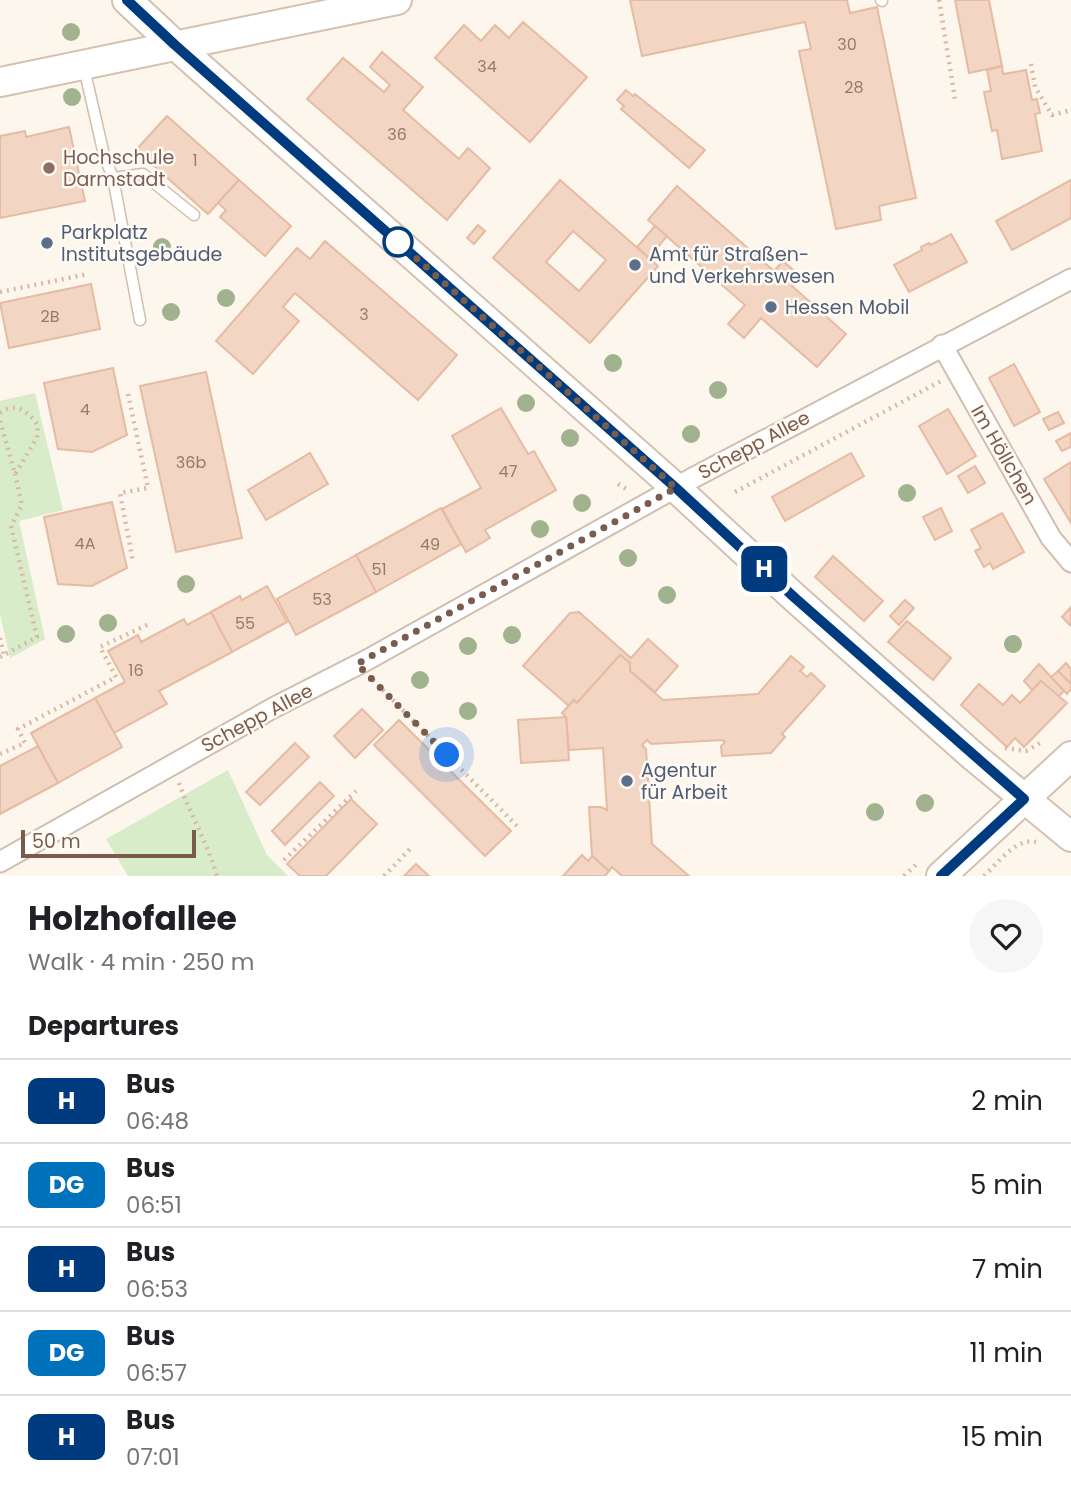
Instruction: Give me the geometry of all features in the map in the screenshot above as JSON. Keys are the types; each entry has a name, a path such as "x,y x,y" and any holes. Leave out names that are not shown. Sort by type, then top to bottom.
{"main road":[{"path":"127,0 676,488 795,598 1071,837"},
{"path":"0,82 396,0"},
{"path":"941,876 1071,756"}],"street":[{"name":"Schepp Allee","path":"0,862 172,764 676,488 1071,279"},
{"name":"Im Höllchen","path":"942,345 1051,538 1071,562"}],"lane":[{"path":"83,65 104,155 113,178 140,320"},
{"path":"113,178 143,174 194,215"}],"path":[{"path":"939,0 956,99"},
{"path":"1031,64 1035,87 1052,115 1071,110"},
{"path":"0,292 89,274"},
{"path":"735,492 957,373"},
{"path":"128,394 148,488 120,493 133,562"},
{"path":"0,413 6,408 19,407 38,425 37,438 15,474"},
{"path":"0,422 22,505 11,526 37,637 2,657 0,638"},
{"path":"618,484 628,490"},
{"path":"0,754 25,743 18,729 116,677 100,647 149,624"},
{"path":"357,664 519,828"},
{"path":"1000,749 1002,746 1026,751 1040,743"},
{"path":"172,764 208,846 217,876"},
{"path":"284,860 356,791"},
{"path":"984,876 1020,843 1031,841 1044,846"},
{"path":"384,876 412,847"}],"green space":[{"path":"35,393 63,510 19,521 45,639 10,658 0,614 0,401"},
{"path":"228,770 267,855 288,876 128,876 106,839"}],"building":[{"path":"630,0 847,0 850,13 877,7 916,198 879,206 881,220 836,229 799,51 811,49 805,22 642,56"},
{"path":"955,0 989,0 1002,66 969,73"},
{"path":"523,22 587,77 530,142 435,58 464,25 481,41 495,25 509,38"},
{"path":"382,52 423,87 403,110 459,159 468,148 490,168 447,220 307,99 343,58 384,92 390,85 370,67"},
{"path":"1002,66 1003,74 1026,70 1032,100 1037,99 1040,113 1035,114 1042,151 1002,159 997,130 992,131 984,92 991,91 987,70"},
{"path":"626,90 633,96 635,94 705,150 689,168 621,109 624,106 617,100"},
{"path":"167,116 239,180 208,214 136,150"},
{"path":"69,127 85,201 0,218 0,136 25,131 26,137"},
{"path":"239,180 291,226 265,256 220,217 226,210 218,203"},
{"path":"560,180 658,266 590,343 493,258","holes":["573,231 606,260 579,291 546,262"]},
{"path":"1071,180 1071,218 1012,250 996,221"},
{"path":"677,186 774,271 783,261 800,276 792,286 846,334 817,367 761,318 744,338 728,324 745,305 648,220"},
{"path":"478,225 485,231 474,244 467,238"},
{"path":"655,226 667,236 649,258 637,247"},
{"path":"951,234 967,262 909,292 894,265 922,250 921,247 929,243 931,245"},
{"path":"325,241 457,355 418,400 295,293 283,307 299,321 253,374 216,341 297,248 310,259"},
{"path":"91,284 100,329 9,348 0,303"},
{"path":"1014,364 1040,412 1014,426 989,378"},
{"path":"113,368 127,435 92,452 58,449 44,383"},
{"path":"206,372 242,538 176,552 140,386"},
{"path":"501,408 528,454 534,451 556,490 485,530 490,538 466,552 442,509 481,488 452,436"},
{"path":"948,409 976,456 947,474 919,426"},
{"path":"1058,412 1064,423 1049,430 1043,419"},
{"path":"1071,433 1071,447 1062,451 1056,441"},
{"path":"310,453 328,484 266,520 248,490"},
{"path":"851,453 864,476 785,521 772,497"},
{"path":"1071,462 1071,523 1044,479"},
{"path":"975,466 985,483 968,493 958,476"},
{"path":"112,502 127,568 92,586 58,584 44,517"},
{"path":"441,508 461,544 376,592 356,555"},
{"path":"941,508 952,531 935,540 923,517"},
{"path":"1002,513 1024,552 993,569 990,563 984,567 975,551 981,548 971,530"},
{"path":"356,555 376,592 296,635 277,599"},
{"path":"833,556 883,601 864,621 815,577"},
{"path":"267,586 287,622 232,652 211,612 240,596 242,600"},
{"path":"905,600 914,608 899,625 890,616"},
{"path":"1071,607 1071,626 1062,617"},
{"path":"211,612 232,652 159,691 167,704 114,733 95,698 125,682 108,651 138,635 141,642 184,619 187,625"},
{"path":"579,612 631,658 648,639 678,666 655,692 630,671 630,663 620,655 577,703 574,700 569,706 523,666 570,613"},
{"path":"907,621 951,658 933,680 888,642"},
{"name":"Agentur für Arbeit","path":"620,655 630,663 630,671 663,700 758,694 791,656 804,667 800,671 807,677 811,673 825,686 782,734 785,737 771,753 722,756 721,746 725,742 722,740 651,744 647,740 642,745 646,749 652,844 689,876 622,876 612,867 609,871 592,856 589,807 607,810 603,748 569,750 566,717 562,713 574,700 577,703"},
{"path":"1066,663 1071,669 1071,684 1058,671"},
{"path":"1039,664 1064,691 1058,697 1041,681 1032,690 1024,681"},
{"path":"1058,671 1071,684 1067,694 1051,677"},
{"path":"1041,681 1067,703 1024,747 1015,738 1007,747 961,705 979,684 1003,705 1012,695 1020,703"},
{"path":"95,698 122,747 58,783 31,733"},
{"path":"362,709 383,730 355,758 334,736"},
{"path":"566,717 569,760 521,763 518,720"},
{"path":"399,720 511,831 485,856 374,745"},
{"path":"295,743 309,757 260,805 246,792"},
{"path":"38,746 58,783 0,814 0,766"},
{"path":"320,782 334,796 285,845 272,831"},
{"path":"351,799 377,824 326,876 300,876 287,864"},
{"path":"582,855 588,861 592,856 609,871 605,876 563,876"},
{"path":"416,864 429,876 404,876"}],"bus line":[{"name":"H","path":"127,0 676,488 795,598 1024,799 941,876"}],"place":[{"name":"Hochschule Darmstadt","path":"49,168"},
{"name":"Parkplatz Institutsgebäude","path":"47,243"},
{"name":"Amt für Straßen- und Verkehrswesen","path":"635,265"},
{"name":"Hessen Mobil","path":"771,307"},
{"name":"Agentur für Arbeit","path":"627,781"}],"route":[{"path":"398,242 676,488 357,664 447,755"}]}
